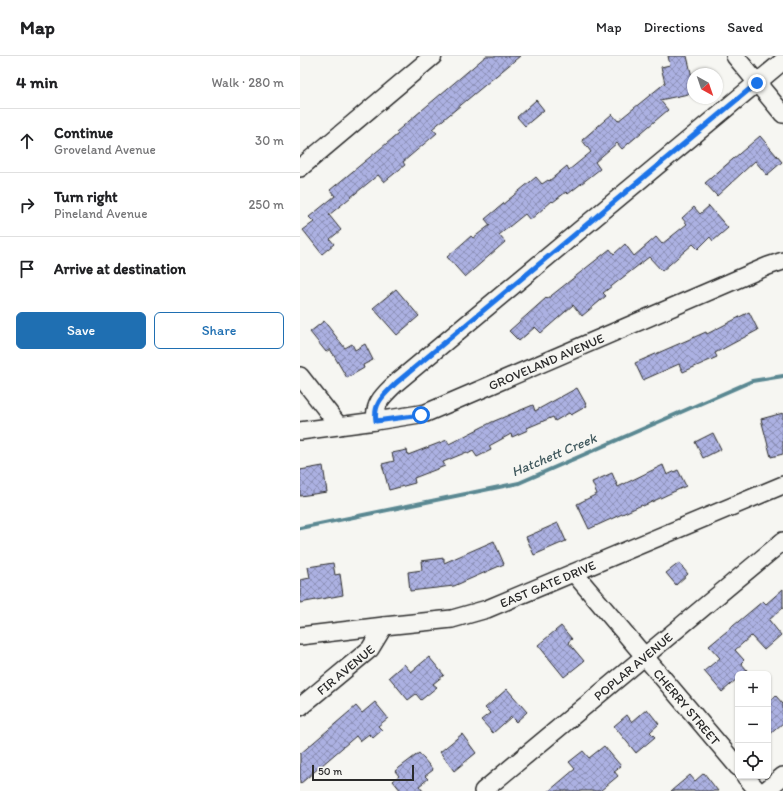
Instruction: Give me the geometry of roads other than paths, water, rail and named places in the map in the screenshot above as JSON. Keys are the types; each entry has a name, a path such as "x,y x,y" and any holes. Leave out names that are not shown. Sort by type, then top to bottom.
{"street":[{"path":"300,168 434,56"},
{"path":"735,56 783,114"},
{"path":"376,421 375,413 377,406 396,383 783,61"},
{"name":"GROVELAND AVENUE","path":"300,431 426,413 783,261"},
{"path":"300,376 339,426"},
{"name":"EAST GATE DRIVE","path":"300,636 436,621 487,610 783,485"},
{"name":"POPLAR AVENUE","path":"483,791 783,541"},
{"name":"CHERRY STREET","path":"574,573 735,763"},
{"name":"FIR AVENUE","path":"300,706 370,649 384,626"},
{"path":"765,791 783,776"},
{"path":"748,779 758,791"}],"waterway":[{"name":"Hatchett Creek","path":"300,528 519,483 752,381 783,376"}]}
